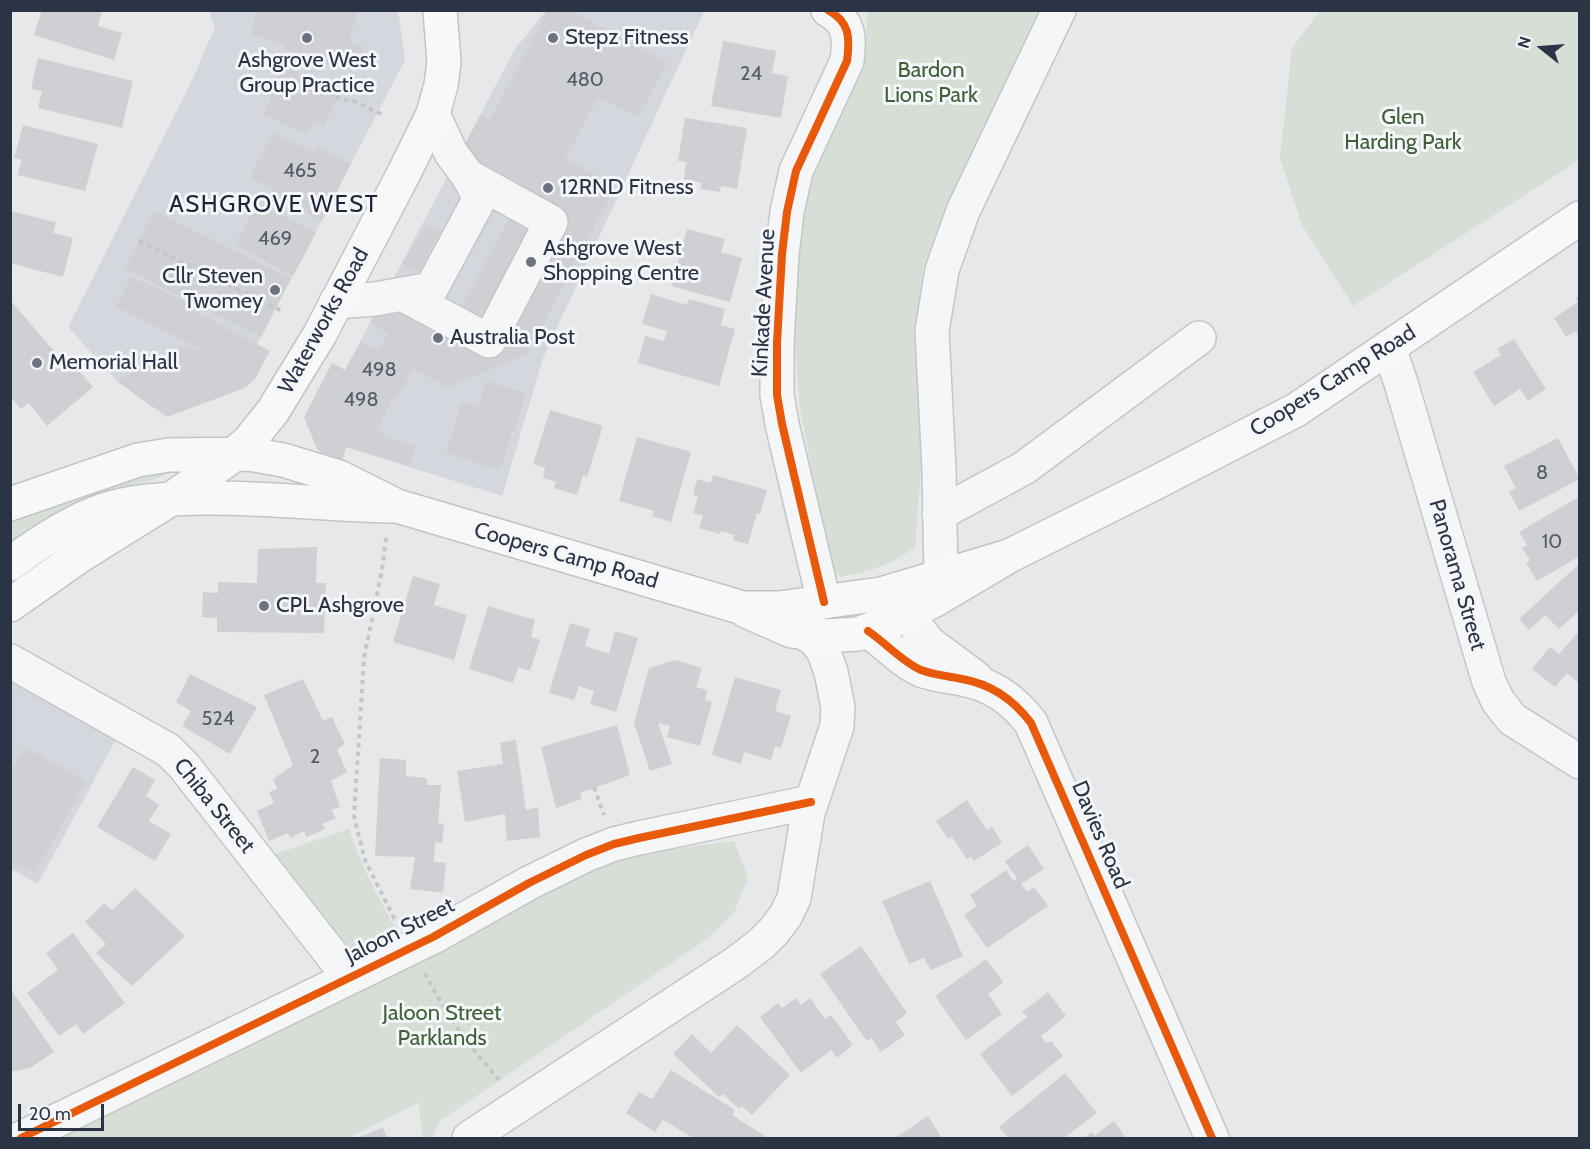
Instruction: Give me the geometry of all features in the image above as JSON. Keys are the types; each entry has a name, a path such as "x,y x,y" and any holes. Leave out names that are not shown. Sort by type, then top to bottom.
{"main road":[{"name":"Waterworks Road","path":"10,605 78,556 171,499 236,453 249,441 273,411 305,360 433,114 441,85 444,62 440,10"},
{"name":"Coopers Camp Road","path":"236,453 270,458 339,477 397,506 735,606 774,625 813,635 849,636 868,631 935,600 1009,556 1296,410 1580,218"},
{"path":"10,504 138,460 169,454 236,453"},
{"name":"Coopers Camp Road","path":"10,564 70,525 99,512 137,502 240,498 351,506 397,506"},
{"name":"Coopers Camp Road","path":"735,606 766,609 897,591 1009,556"},
{"path":"868,631 864,597 906,614"},
{"path":"813,635 824,602"}],"street":[{"path":"941,577 932,331 942,270 963,212 1059,10"},
{"name":"Kinkade Avenue","path":"824,602 782,424 777,394 777,343 782,254 787,212 796,171 847,61 847,31 833,14"},
{"path":"336,302 430,289 480,198 468,176 451,153 433,114"},
{"path":"402,294 489,341 551,222 468,176"},
{"path":"939,514 1024,468 1200,338"},
{"name":"Panorama Street","path":"1389,348 1493,692 1512,719 1580,762"},
{"name":"Davies Road","path":"906,614 929,644 987,686"},
{"name":"Davies Road","path":"868,631 922,670 975,681 1004,695 1018,707 1035,730 1212,1138"},
{"path":"470,1138 736,963 769,937 786,915 799,878 803,832 811,802 837,726 838,707 827,658 813,635"},
{"name":"Chiba Street","path":"10,661 168,750 184,766 348,977"},
{"name":"Jaloon Street","path":"21,1138 412,946 586,855 614,844 811,802"}],"path":[{"path":"336,96 344,100 350,99 385,116"},
{"path":"139,241 282,311"},
{"path":"386,538 382,570 364,658 354,816 365,860 395,922 412,946 434,993 455,1025 506,1088"}],"shaded area":[{"path":"209,11 396,11 399,17 405,60 242,373 152,407 117,381 68,327 190,85 215,27"},
{"name":"ASHGROVE WEST","path":"546,11 704,11 543,358 502,496 333,443 345,370 515,49"},
{"path":"10,673 120,732 38,884 11,869"}],"green space":[{"name":"Bardon Lions Park","path":"868,11 1046,11 923,266 921,469 915,547 897,559 880,566 841,577 831,570 800,408 794,338 800,247 812,171 864,57"},
{"name":"Glen Harding Park","path":"1320,11 1579,11 1579,160 1353,306 1302,225 1280,158 1292,48"},
{"path":"159,471 172,471 159,478 95,497 11,544 11,519 91,491"},
{"path":"349,829 377,895 398,933 340,960 261,859"},
{"name":"Jaloon Street Parklands","path":"734,841 748,878 734,913 705,940 440,1121 432,1138 422,1138 419,1102 349,1138 59,1138 504,908 580,872 636,853"}],"building":[{"path":"42,10 102,10 98,26 122,33 114,60 34,35"},
{"name":"Ashgrove West Group Practice","path":"256,10 347,10 357,13 349,42 363,46 357,71 291,55 292,52 284,49 286,44 251,35"},
{"path":"548,10 570,10 667,63 638,117 598,97 565,159 616,186 527,354 448,387 413,369 397,397 394,396 377,430 386,434 384,436 416,446 409,466 346,447 342,462 325,456 317,449 304,417 332,363 345,370 361,342 378,351 388,333 371,323 379,308 456,317 515,208 459,156 481,115 490,120"},
{"path":"723,41 776,51 772,73 788,76 781,118 711,106"},
{"path":"38,58 133,81 122,128 38,108 42,91 31,89"},
{"path":"281,64 338,92 335,98 337,99 324,125 314,120 307,135 263,114 271,98 266,95"},
{"path":"685,118 747,128 737,189 721,186 720,192 700,189 702,183 684,179 686,162 678,161"},
{"path":"23,125 98,144 85,191 17,175 22,160 14,158"},
{"path":"273,133 314,152 316,146 351,164 322,221 277,197 279,193 250,177"},
{"path":"258,203 316,233 293,276 235,245"},
{"path":"10,211 56,222 53,233 73,238 63,277 10,263"},
{"path":"154,211 291,279 261,337 125,268"},
{"path":"426,225 440,232 418,272 402,264"},
{"path":"687,229 725,239 721,252 742,258 730,302 671,286"},
{"path":"131,277 201,309 199,314 270,351 255,379 245,388 167,417 117,381 186,345 197,351 198,348 116,307"},
{"path":"651,294 687,305 689,299 725,309 721,325 735,329 719,386 638,363 645,336 664,341 667,331 642,324"},
{"path":"1580,295 1580,339 1575,331 1566,337 1554,318 1578,302 1575,298"},
{"name":"Memorial Hall","path":"10,300 66,365 71,361 93,387 47,426 29,403 21,409 10,396"},
{"path":"1514,339 1546,389 1528,401 1520,389 1494,406 1473,372 1501,355 1497,349"},
{"path":"486,381 526,393 500,470 446,453 462,402 478,407"},
{"path":"550,410 603,426 587,477 583,475 577,495 554,488 556,482 543,478 545,468 533,464"},
{"path":"637,437 691,452 671,522 652,516 654,511 619,501"},
{"path":"1558,438 1580,479 1519,511 1509,492 1516,488 1504,466"},
{"path":"713,475 767,490 748,544 733,540 735,535 721,531 720,534 699,528 703,516 693,513 698,497 693,495 697,479 711,483"},
{"path":"1580,496 1580,548 1577,549 1580,556 1537,581 1526,563 1530,560 1522,548 1527,545 1519,532"},
{"name":"CPL Ashgrove","path":"317,547 316,583 326,583 324,633 217,632 217,618 202,617 203,592 218,593 218,582 257,583 258,549"},
{"path":"1580,563 1580,610 1559,629 1545,615 1529,630 1519,619"},
{"path":"413,576 440,584 434,605 467,615 454,660 393,642"},
{"path":"488,606 535,620 531,637 540,640 530,671 518,667 513,683 469,669"},
{"path":"570,623 590,629 585,646 609,654 615,631 638,638 616,712 590,704 594,691 579,686 574,700 549,693"},
{"path":"1580,630 1580,684 1567,673 1555,687 1532,669 1550,647 1559,654"},
{"path":"675,660 702,668 696,687 707,690 705,700 712,702 700,746 667,737 670,726 658,723 672,764 650,771 634,723 649,668"},
{"path":"190,674 257,707 230,754 182,726 191,711 176,702"},
{"path":"735,677 781,690 775,711 791,716 781,748 775,746 771,760 744,752 741,764 712,755"},
{"path":"303,679 323,721 332,717 345,744 337,750 347,772 331,781 340,807 331,810 336,818 322,824 325,829 306,837 304,831 290,838 288,833 269,841 257,811 274,803 269,792 277,789 273,779 293,765 264,695"},
{"path":"617,725 630,775 580,793 582,799 556,808 541,747"},
{"path":"516,740 526,810 538,807 540,837 507,841 505,814 465,822 457,771 503,764 500,743"},
{"path":"24,747 86,781 35,874 10,860 10,772"},
{"path":"380,758 406,760 406,776 427,778 427,785 441,785 438,823 444,824 442,843 435,842 434,862 446,863 443,893 410,889 415,857 375,856"},
{"path":"133,767 155,780 146,796 159,805 149,821 171,834 155,861 97,827"},
{"path":"967,800 987,830 992,827 1002,843 974,861 971,857 967,859 952,837 948,839 936,821"},
{"path":"1028,845 1044,869 1021,884 1027,892 1034,887 1048,906 987,948 964,915 977,906 970,895 1006,870 1014,881 1017,878 1005,861"},
{"path":"930,881 963,956 931,970 924,958 909,964 882,901"},
{"path":"135,888 185,936 132,986 96,953 106,944 85,922 104,903 112,910"},
{"path":"73,933 125,1003 83,1034 76,1024 59,1036 27,993 58,970 46,953"},
{"path":"861,946 907,1013 896,1022 905,1035 881,1052 871,1038 867,1041 820,974"},
{"path":"986,959 1003,982 988,994 1002,1014 966,1040 935,996"},
{"path":"10,988 54,1052 30,1068 10,1072"},
{"path":"1048,992 1066,1016 1041,1036 1046,1043 1051,1041 1063,1056 1012,1096 980,1054 1027,1017 1022,1012"},
{"path":"796,998 801,1005 810,998 825,1019 831,1015 853,1045 837,1058 831,1050 801,1073 760,1017 778,1003 782,1008"},
{"path":"737,1025 790,1075 752,1115 742,1106 739,1109 723,1094 719,1097 673,1054 692,1034 711,1053"},
{"path":"671,1070 735,1110 732,1115 768,1138 693,1138 663,1120 655,1132 626,1113 639,1092 652,1099"},
{"path":"1065,1073 1097,1113 1064,1138 1008,1138 999,1127"},
{"path":"928,1116 942,1138 895,1138"},
{"path":"1114,1121 1126,1138 1084,1138 1092,1132 1094,1136"},
{"path":"383,1127 387,1138 358,1138"}],"cycle path":[{"path":"824,602 782,424 777,395 777,343 782,254 787,212 796,171 847,61 847,31 841,20 828,10"},
{"path":"868,631 907,662 921,670 973,681 1001,694 1031,723 1212,1138"},
{"path":"21,1138 433,937 529,883 586,855 614,844 639,838 811,802"}],"place":[{"name":"Ashgrove West Group Practice","path":"307,38"},
{"name":"Stepz Fitness","path":"553,38"},
{"name":"12RND Fitness","path":"548,188"},
{"name":"Ashgrove West Shopping Centre","path":"531,262"},
{"name":"Cllr Steven Twomey","path":"275,290"},
{"name":"Australia Post","path":"438,338"},
{"name":"Memorial Hall","path":"37,363"},
{"name":"CPL Ashgrove","path":"264,606"}],"district":[{"name":"ASHGROVE WEST","path":"274,205"}]}
